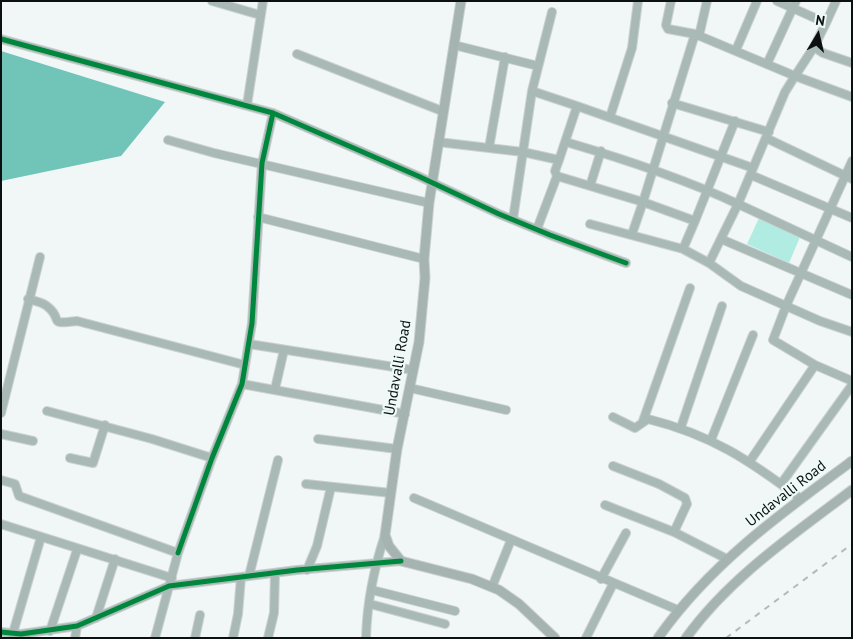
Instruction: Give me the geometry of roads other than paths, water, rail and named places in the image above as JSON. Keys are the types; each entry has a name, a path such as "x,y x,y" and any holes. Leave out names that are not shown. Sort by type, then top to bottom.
{"main road":[{"name":"Undavalli Road","path":"386,535 397,449 410,388 422,314 429,203 442,111 461,1"},
{"name":"Undavalli Road","path":"658,638 678,610 727,559 801,498 852,460"},
{"path":"686,638 701,619 758,563 852,490"},
{"path":"386,535 389,546 401,561 472,579 492,587 519,604 555,638"}],"street":[{"path":"212,1 260,15"},
{"path":"247,105 263,1"},
{"path":"610,117 632,48 638,1"},
{"path":"670,1 666,28 697,35 795,76 852,97"},
{"path":"632,234 654,170 672,103 697,35 707,1"},
{"path":"736,50 757,1"},
{"path":"777,1 794,4 826,23"},
{"path":"709,263 738,204 785,92 814,47 836,1"},
{"path":"766,64 794,4"},
{"path":"513,218 532,91 552,12"},
{"path":"1,39 182,90 273,113 537,229 626,262"},
{"path":"454,45 538,66"},
{"path":"814,47 823,53 850,62 852,53"},
{"path":"297,54 442,111"},
{"path":"489,148 505,58"},
{"path":"532,91 721,156 852,218"},
{"path":"672,103 735,121 768,135 848,177"},
{"path":"537,229 557,176 555,171 577,106"},
{"path":"155,638 178,554 212,458 242,384 249,344 262,163 273,113"},
{"path":"683,250 735,121"},
{"path":"168,140 214,153 429,203"},
{"path":"438,142 523,152 560,160"},
{"path":"566,142 601,151 706,189 852,257"},
{"path":"590,186 601,151"},
{"path":"781,484 852,383 773,340 829,208 848,177 852,161"},
{"path":"557,176 643,202 695,221"},
{"path":"258,217 424,259"},
{"path":"590,224 632,234 683,250 709,263 741,286 838,328 852,332"},
{"path":"721,239 852,295"},
{"path":"1,413 40,257"},
{"path":"613,418 634,428 643,421 690,288"},
{"path":"28,299 46,305 57,321 61,323 77,322 245,365"},
{"path":"681,427 722,306"},
{"path":"711,440 753,335"},
{"path":"249,344 413,370"},
{"path":"275,389 284,350"},
{"path":"750,461 815,364"},
{"path":"242,384 405,414"},
{"path":"410,388 506,410"},
{"path":"47,410 105,425 212,458"},
{"path":"643,421 648,419 681,427 711,440 750,461 801,498"},
{"path":"70,458 93,464 105,425"},
{"path":"1,434 33,441"},
{"path":"318,439 397,449"},
{"path":"233,638 245,576 278,460"},
{"path":"612,466 659,484 685,498 687,504 674,532"},
{"path":"1,480 15,484 19,496 178,554"},
{"path":"306,484 391,493"},
{"path":"307,570 317,546 331,487"},
{"path":"414,498 601,579 678,610"},
{"path":"605,505 674,532 727,559"},
{"path":"1,524 77,550 115,559 172,578"},
{"path":"601,579 626,533"},
{"path":"366,638 367,616 376,563 386,535"},
{"path":"41,537 6,634 47,633 77,626 169,586 245,576 401,561"},
{"path":"492,587 511,540"},
{"path":"47,633 77,550"},
{"path":"96,618 115,559"},
{"path":"268,638 274,613 275,573"},
{"path":"586,638 613,584"},
{"path":"372,590 455,611"},
{"path":"370,604 445,624"},
{"path":"195,638 200,615"},
{"path":"75,638 77,626"}],"railway":[{"path":"726,638 852,544"}]}
